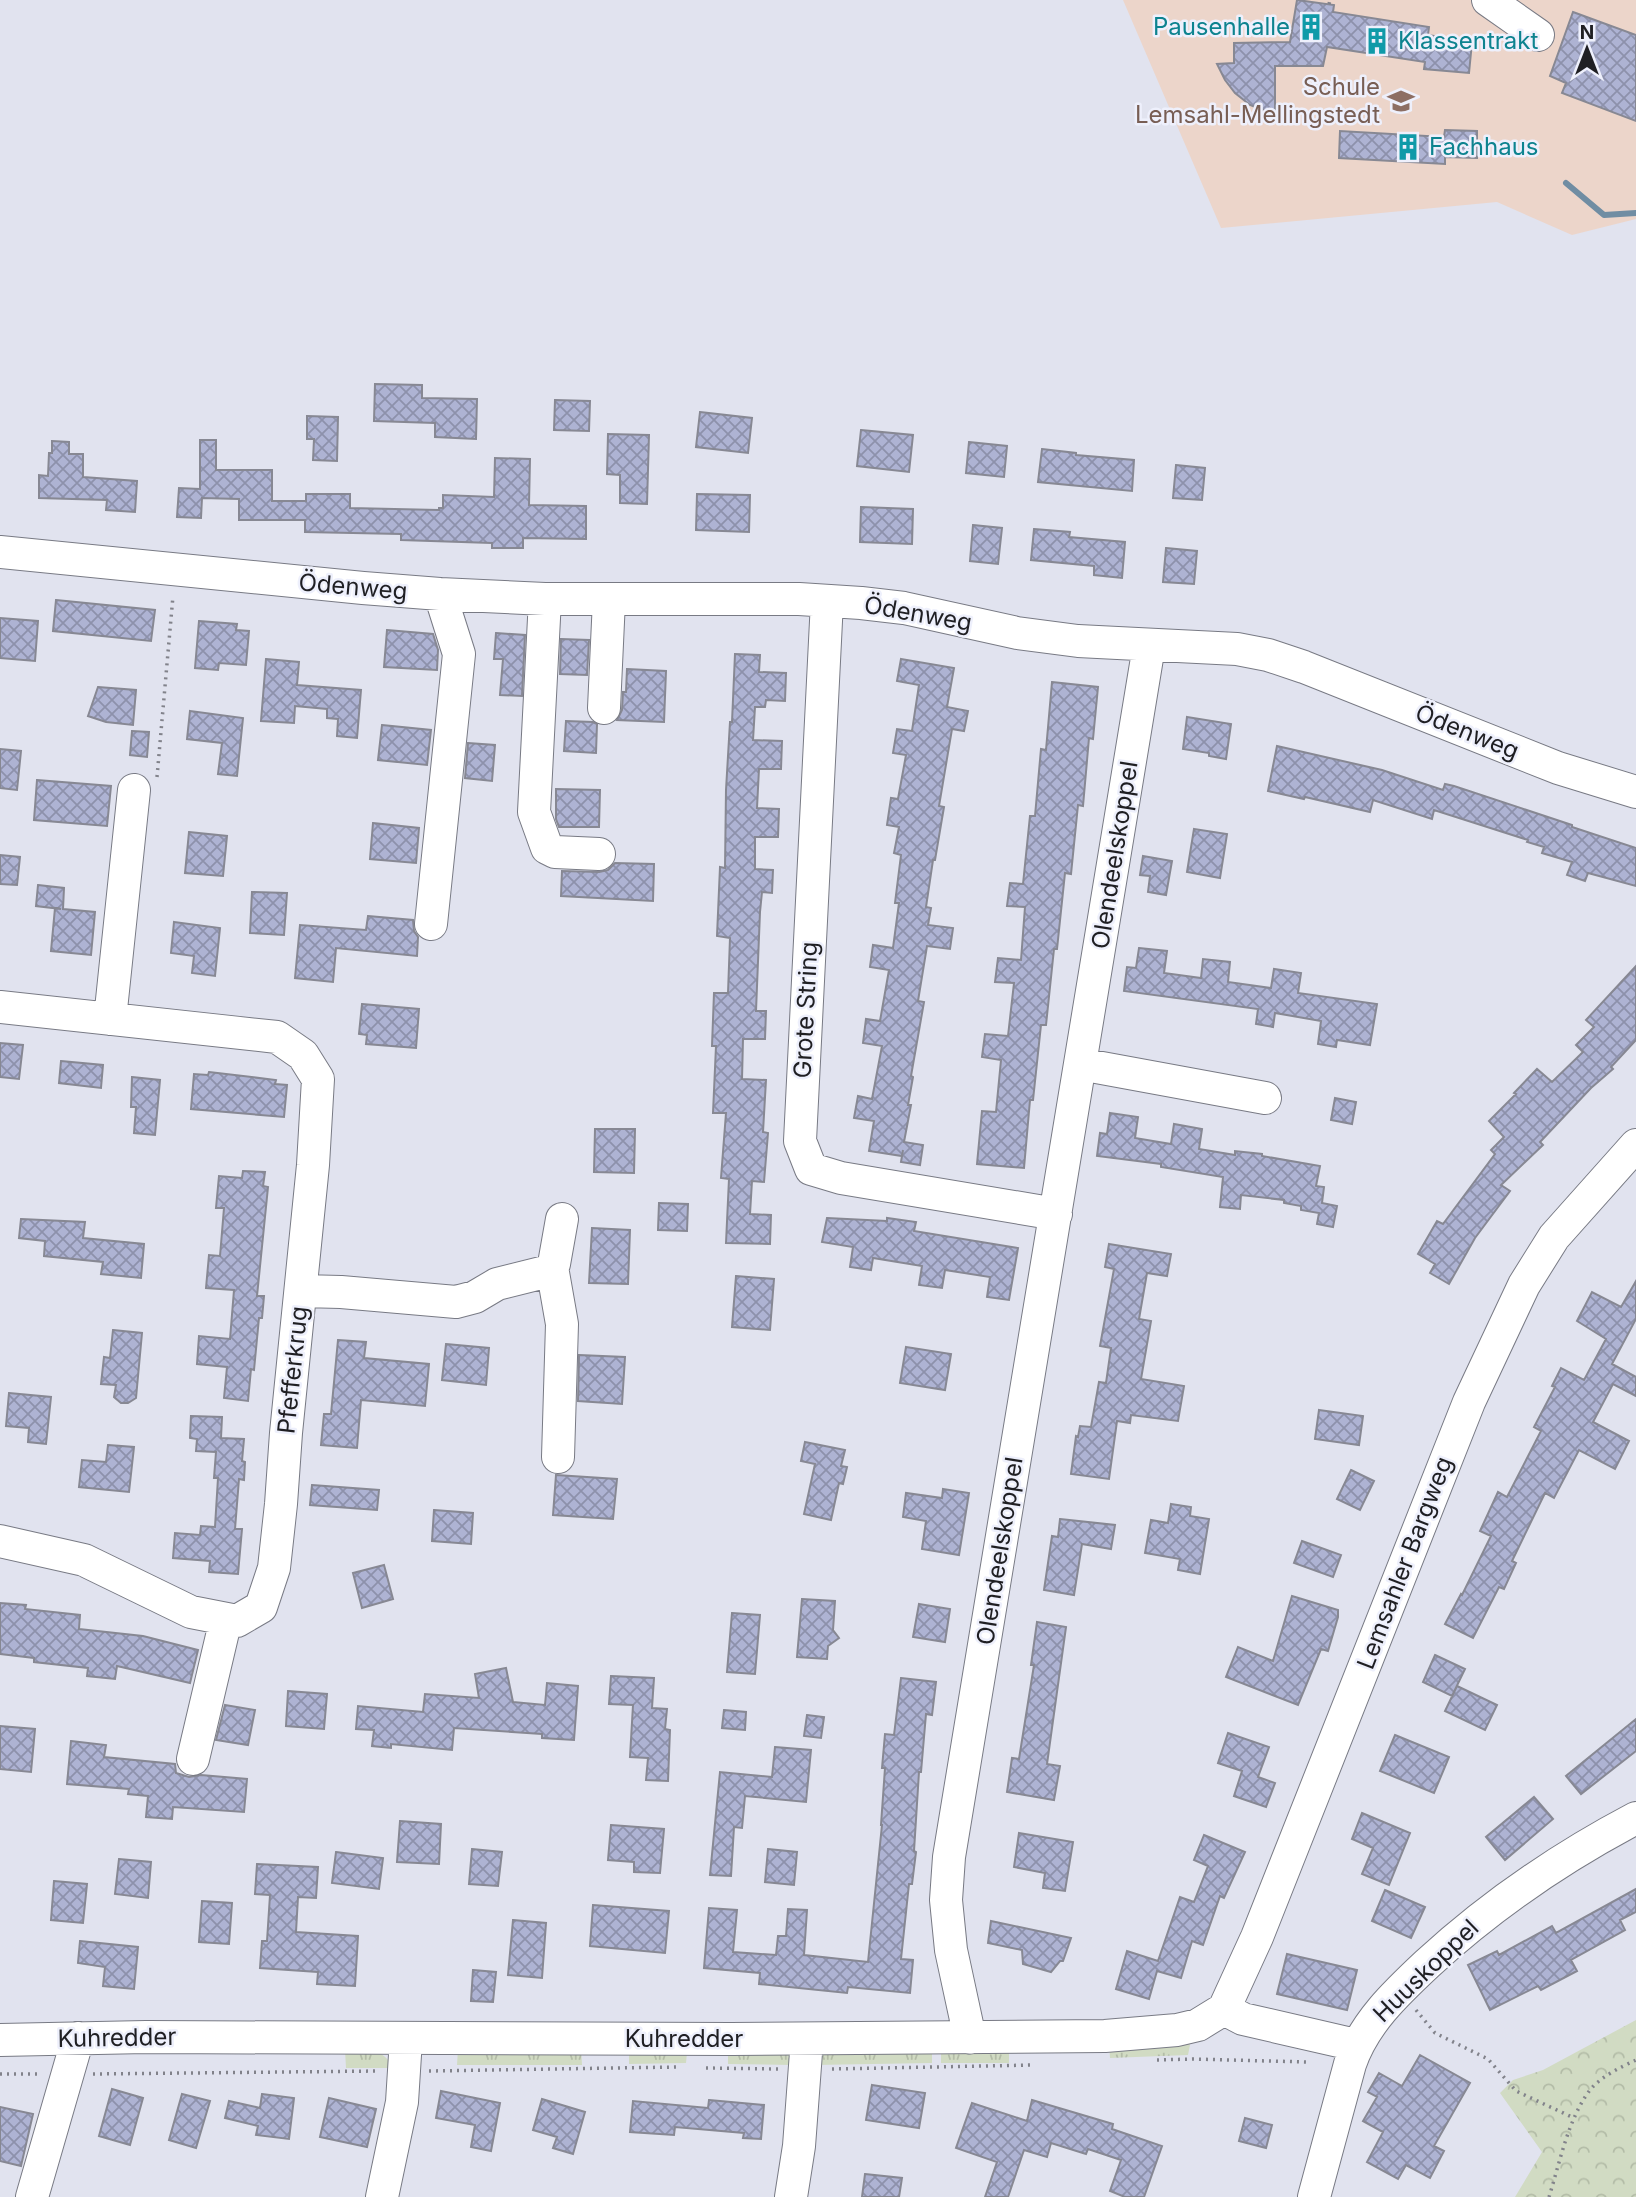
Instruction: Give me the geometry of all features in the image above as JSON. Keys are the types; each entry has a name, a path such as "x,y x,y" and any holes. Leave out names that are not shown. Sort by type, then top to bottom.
{"street":[{"path":"1488,0 1538,35"},
{"name":"Ödenweg","path":"0,552 440,594 545,599 827,601 904,608 1030,635 1078,641 1219,647 1268,655 1304,667 1558,768 1636,792"},
{"path":"430,924 459,654 440,594"},
{"path":"545,599 534,812 547,848 555,852 599,854"},
{"path":"604,708 609,600"},
{"name":"Grote String","path":"827,601 800,1141 811,1169 841,1178 1056,1214"},
{"name":"Olendeelskoppel","path":"970,2038 951,1950 946,1899 949,1857 1149,646"},
{"path":"110,1019 134,790"},
{"name":"Pfefferkrug","path":"0,1007 277,1037 303,1055 318,1079 313,1166 281,1504 274,1568 261,1607 237,1620 191,1612 84,1560 0,1541"},
{"path":"1080,1064 1265,1098"},
{"name":"Lemsahler Bargweg","path":"1224,2009 1257,1937 1469,1402 1524,1285 1554,1237 1636,1145"},
{"path":"302,1292 341,1292 456,1301 475,1297 498,1284 543,1273 552,1267 562,1219"},
{"path":"552,1267 562,1324 558,1457"},
{"path":"193,1759 226,1619"},
{"name":"Huuskoppel","path":"1314,2197 1356,2045 1371,2022 1399,1990 1488,1912 1591,1842 1636,1818"},
{"path":"1224,2009 1243,2019 1356,2045"},
{"name":"Kuhredder","path":"0,2040 146,2037 406,2039 806,2054 970,2038 1105,2036 1177,2030 1198,2025 1224,2009"},
{"path":"32,2197 78,2038"},
{"path":"382,2197 402,2102 406,2039"},
{"path":"791,2197 799,2146 806,2054"}],"path":[{"path":"134,790 157,778 175,570"},
{"path":"1399,1990 1435,2033 1488,2059 1516,2091 1574,2118"},
{"path":"704,2067 806,2054 1036,2065"},
{"path":"1155,2060 1310,2063"},
{"path":"1549,2197 1574,2118 1591,2088 1636,2060"},
{"path":"0,2074 677,2067"}],"shaded area":[{"name":"Schule Lemsahl-Mellingstedt","path":"1123,0 1636,0 1636,219 1572,235 1497,202 1221,228"}],"green space":[{"path":"1636,2020 1636,2197 1515,2197 1542,2152 1500,2093 1513,2080 1543,2070"},
{"path":"1185,2039 1190,2045 1188,2055 1110,2058 1109,2044"},
{"path":"932,2046 932,2063 815,2065 826,2051"},
{"path":"941,2046 1009,2050 1009,2063 941,2063"},
{"path":"581,2047 582,2065 457,2065 458,2049"},
{"path":"629,2047 687,2053 686,2063 629,2064"},
{"path":"728,2047 786,2049 791,2055 793,2065 728,2064"},
{"path":"345,2050 379,2053 393,2068 346,2068"}],"building":[{"path":"1297,0 1334,5 1333,12 1429,27 1428,35 1472,42 1469,73 1424,69 1425,62 1327,47 1323,66 1275,66 1275,114 1250,105 1235,93 1217,64 1234,63 1234,43 1290,42"},
{"path":"1573,12 1636,35 1636,121 1562,93 1566,83 1550,76"},
{"name":"Fachhaus","path":"1445,130 1477,131 1477,158 1445,157 1445,164 1339,158 1340,131 1444,137"},
{"path":"375,384 422,385 422,398 477,399 476,439 435,437 435,423 374,421"},
{"path":"555,400 590,401 589,431 554,430"},
{"path":"700,412 752,418 748,453 696,447"},
{"path":"307,416 338,417 337,461 313,460 314,439 307,439"},
{"path":"861,430 913,435 909,472 857,466"},
{"path":"608,434 649,435 647,504 620,503 620,475 607,474"},
{"path":"200,440 216,440 216,470 272,470 272,501 306,501 306,494 350,494 350,508 439,510 443,508 443,495 494,497 495,458 530,459 529,505 586,506 586,539 523,538 523,548 492,548 492,543 401,540 401,534 305,532 305,520 239,520 239,499 202,498 201,518 177,517 179,488 200,489"},
{"path":"52,441 69,442 69,454 83,454 83,477 137,481 135,512 106,510 107,500 39,498 39,475 48,476"},
{"path":"969,442 1007,446 1004,477 966,473"},
{"path":"1042,449 1134,460 1132,491 1038,482"},
{"path":"1176,465 1205,468 1202,500 1173,498"},
{"path":"697,494 750,495 749,532 696,530"},
{"path":"861,507 913,509 912,544 860,542"},
{"path":"973,525 1002,528 998,564 970,561"},
{"path":"1034,529 1070,532 1069,537 1125,542 1122,578 1094,575 1094,566 1031,560"},
{"path":"1166,548 1197,551 1194,584 1163,582"},
{"path":"56,600 155,610 151,641 53,631"},
{"path":"0,618 38,621 35,661 0,658"},
{"path":"199,621 237,624 236,630 249,631 246,665 219,663 218,670 195,668"},
{"path":"387,630 433,634 438,650 437,670 384,667"},
{"path":"496,633 525,635 522,696 500,695 503,659 494,659"},
{"path":"561,639 589,640 587,675 560,674"},
{"path":"735,654 760,655 759,672 786,673 785,701 766,700 765,707 755,707 753,740 782,741 781,769 759,769 757,808 779,809 778,837 755,837 755,869 773,870 772,893 762,892 760,912 756,1011 766,1011 765,1039 743,1039 742,1079 766,1080 763,1132 768,1133 764,1182 752,1181 750,1214 771,1215 770,1244 726,1243 729,1179 721,1178 726,1113 713,1113 716,1046 712,1046 714,993 728,993 730,938 717,936 720,867 725,868 726,790"},
{"path":"266,659 299,662 297,685 361,690 357,738 337,736 338,719 327,718 327,709 295,706 294,723 261,721"},
{"path":"901,659 954,668 947,707 968,711 964,731 952,729 939,806 944,807 926,907 931,908 928,925 953,928 950,949 927,946 918,1001 924,1002 911,1076 908,1105 911,1105 904,1142 923,1145 920,1165 901,1162 902,1156 869,1151 874,1121 854,1118 858,1096 872,1099 882,1046 863,1043 866,1019 880,1021 889,970 870,967 873,945 893,948 899,903 895,903 901,855 894,853 899,827 887,825 891,798 898,799 906,755 893,753 897,729 912,731 919,685 897,681"},
{"path":"627,669 666,671 664,722 617,720 622,710 623,692 626,692"},
{"path":"1052,682 1098,687 1093,739 1089,738 1083,806 1078,805 1071,874 1065,873 1046,1025 1041,1025 1033,1100 1030,1100 1024,1168 977,1164 982,1111 996,1112 1001,1060 982,1057 985,1034 1008,1036 1014,983 995,982 998,958 1021,960 1025,907 1007,906 1010,883 1023,884 1030,816 1035,816 1041,749 1046,750"},
{"path":"98,687 136,690 133,725 106,722 88,716"},
{"path":"190,711 243,718 237,776 218,774 222,743 187,739"},
{"path":"1187,717 1231,724 1226,759 1183,749"},
{"path":"566,721 597,724 596,753 564,751"},
{"path":"382,725 431,730 427,765 378,760"},
{"path":"132,731 149,732 147,757 130,755"},
{"path":"468,743 495,745 492,781 465,778"},
{"path":"1277,746 1382,770 1443,790 1445,784 1454,786 1636,848 1636,886 1588,873 1585,881 1567,875 1572,862 1542,853 1544,847 1434,810 1432,819 1373,800 1370,812 1268,791"},
{"path":"0,749 21,751 17,790 0,788"},
{"path":"37,780 111,786 107,826 34,820"},
{"path":"556,789 600,790 599,827 559,827 556,819"},
{"path":"373,823 419,828 416,863 370,859"},
{"path":"1194,829 1227,834 1220,878 1187,872"},
{"path":"189,832 227,836 223,876 185,873"},
{"path":"0,855 20,857 17,885 0,884"},
{"path":"1143,856 1172,861 1166,895 1148,892 1150,876 1140,875"},
{"path":"615,863 654,864 653,901 561,896 562,871 599,872 608,870"},
{"path":"38,885 64,888 63,909 95,912 91,955 51,951 55,908 36,906"},
{"path":"252,892 287,893 284,935 250,933"},
{"path":"368,916 413,920 414,931 418,937 417,956 336,948 333,982 295,978 300,925 366,930"},
{"path":"174,922 220,928 215,976 192,973 194,956 171,953"},
{"path":"1139,948 1167,951 1164,973 1201,978 1203,959 1230,962 1228,982 1271,988 1274,969 1301,973 1298,993 1377,1004 1370,1045 1337,1040 1336,1047 1318,1044 1321,1021 1275,1013 1273,1027 1256,1024 1258,1009 1124,991 1127,967 1136,968"},
{"path":"1636,966 1636,1040 1611,1067 1613,1069 1591,1088 1540,1142 1543,1145 1501,1185 1510,1191 1475,1238 1449,1284 1430,1273 1435,1264 1418,1254 1437,1221 1443,1224 1495,1154 1491,1150 1504,1137 1489,1121 1537,1069 1552,1082 1583,1052 1576,1045 1594,1027 1586,1020"},
{"path":"362,1004 419,1009 416,1048 366,1044 367,1035 359,1034"},
{"path":"0,1043 23,1045 19,1079 0,1077"},
{"path":"61,1061 103,1065 101,1088 59,1083"},
{"path":"209,1072 276,1080 275,1084 287,1085 284,1117 191,1109 194,1074 208,1075"},
{"path":"132,1077 160,1080 155,1135 134,1133 136,1107 131,1107"},
{"path":"1335,1098 1356,1102 1352,1124 1331,1120"},
{"path":"1110,1113 1138,1117 1135,1138 1171,1144 1174,1124 1202,1129 1199,1149 1235,1155 1235,1151 1262,1154 1320,1166 1316,1186 1324,1187 1322,1203 1337,1206 1333,1227 1317,1224 1319,1213 1301,1210 1301,1206 1284,1203 1284,1200 1241,1195 1240,1209 1220,1207 1223,1177 1161,1167 1161,1164 1097,1156 1100,1133 1107,1134"},
{"path":"595,1129 635,1129 634,1173 594,1172"},
{"path":"243,1171 265,1172 263,1186 268,1187 257,1296 264,1296 262,1318 259,1318 248,1401 224,1398 227,1367 197,1364 199,1336 230,1339 234,1290 206,1288 209,1255 220,1256 224,1208 216,1208 219,1176 242,1178"},
{"path":"659,1203 688,1204 687,1231 658,1230"},
{"path":"827,1218 887,1221 887,1218 916,1222 914,1231 1018,1248 1009,1300 987,1297 990,1277 945,1270 942,1288 919,1285 922,1266 873,1258 871,1270 850,1267 853,1247 822,1242"},
{"path":"21,1219 85,1222 83,1238 144,1244 141,1278 101,1274 103,1262 44,1256 45,1241 19,1238"},
{"path":"592,1228 630,1230 628,1284 589,1283"},
{"path":"1109,1244 1171,1254 1167,1276 1147,1273 1139,1319 1151,1321 1141,1379 1184,1386 1178,1421 1131,1415 1130,1423 1117,1421 1109,1479 1071,1474 1076,1436 1078,1437 1080,1426 1091,1427 1099,1382 1106,1383 1111,1348 1100,1346 1114,1269 1105,1267"},
{"path":"736,1276 774,1279 770,1330 732,1327"},
{"path":"1636,1281 1636,1319 1612,1364 1636,1377 1636,1396 1613,1384 1593,1422 1629,1441 1615,1469 1579,1450 1554,1498 1545,1493 1512,1561 1516,1563 1504,1589 1499,1587 1473,1638 1445,1624 1491,1536 1480,1531 1498,1492 1507,1497 1541,1431 1534,1427 1555,1387 1552,1386 1561,1368 1584,1380 1606,1339 1577,1321 1592,1292 1621,1307"},
{"path":"113,1330 142,1333 136,1398 128,1403 121,1403 114,1397 116,1385 101,1384 104,1357 110,1358"},
{"path":"338,1340 366,1342 364,1358 429,1364 425,1406 361,1400 357,1448 321,1445 324,1414 331,1414"},
{"path":"446,1344 489,1348 486,1385 442,1380"},
{"path":"906,1347 951,1354 945,1390 900,1383"},
{"path":"579,1355 625,1357 622,1404 578,1401"},
{"path":"9,1393 51,1397 46,1444 28,1442 29,1428 6,1426"},
{"path":"1319,1410 1363,1416 1359,1445 1315,1439"},
{"path":"191,1416 222,1417 221,1438 244,1439 244,1480 239,1479 235,1529 242,1529 238,1574 209,1572 210,1561 173,1558 175,1533 200,1535 201,1526 215,1527 218,1478 214,1478 216,1452 196,1451 197,1439 190,1438"},
{"path":"805,1442 845,1450 841,1466 847,1467 843,1484 839,1483 831,1520 804,1514 815,1464 801,1461"},
{"path":"108,1445 134,1447 129,1492 79,1487 82,1460 106,1462"},
{"path":"1351,1470 1374,1481 1360,1510 1337,1499"},
{"path":"556,1475 617,1479 613,1519 553,1515"},
{"path":"312,1485 379,1490 377,1510 310,1505"},
{"path":"943,1489 969,1493 959,1555 922,1549 926,1521 903,1517 906,1493 942,1498"},
{"path":"1171,1504 1191,1507 1190,1516 1209,1519 1200,1574 1178,1570 1180,1559 1145,1553 1151,1520 1168,1523"},
{"path":"434,1510 473,1513 471,1544 432,1541"},
{"path":"1060,1519 1115,1525 1111,1549 1082,1544 1074,1595 1044,1590 1052,1536 1058,1537"},
{"path":"1302,1541 1341,1555 1333,1577 1294,1563"},
{"path":"384,1565 393,1599 362,1608 353,1573"},
{"path":"1292,1596 1338,1610 1328,1651 1321,1649 1298,1705 1226,1677 1238,1647 1273,1661"},
{"path":"802,1599 835,1601 833,1630 839,1638 828,1646 827,1659 797,1657"},
{"path":"0,1603 26,1605 25,1609 80,1615 79,1629 143,1636 198,1650 190,1683 117,1666 115,1679 87,1676 88,1668 34,1662 34,1658 0,1654"},
{"path":"919,1604 950,1609 945,1642 913,1637"},
{"path":"732,1613 760,1615 755,1674 727,1672"},
{"path":"1037,1622 1066,1627 1047,1764 1060,1766 1054,1800 1007,1792 1012,1758 1019,1759 1034,1665 1031,1665"},
{"path":"1435,1655 1465,1669 1452,1696 1423,1682"},
{"path":"506,1668 513,1702 545,1705 547,1683 578,1686 574,1740 542,1738 542,1734 454,1728 452,1750 391,1744 391,1748 372,1746 374,1730 356,1729 358,1706 423,1712 425,1694 479,1698 475,1674"},
{"path":"611,1676 654,1678 652,1708 667,1709 665,1729 670,1730 668,1781 646,1780 648,1758 630,1757 633,1705 609,1704"},
{"path":"901,1678 936,1682 932,1715 926,1714 919,1772 916,1852 912,1884 909,1884 901,1959 913,1960 910,1993 848,1987 847,1993 759,1984 760,1973 704,1968 709,1908 737,1910 733,1952 776,1955 778,1936 786,1936 788,1909 807,1910 804,1955 868,1962 882,1825 885,1734 894,1735"},
{"path":"1457,1686 1497,1705 1485,1730 1445,1711"},
{"path":"288,1691 327,1694 324,1729 286,1726"},
{"path":"225,1705 255,1710 248,1745 216,1740"},
{"path":"724,1710 746,1712 745,1730 722,1728"},
{"path":"807,1715 824,1717 821,1738 804,1736"},
{"path":"1636,1719 1636,1751 1581,1794 1566,1776"},
{"path":"0,1726 35,1729 31,1772 0,1769"},
{"path":"1228,1733 1269,1747 1258,1777 1275,1783 1266,1807 1234,1796 1242,1771 1218,1763"},
{"path":"1395,1735 1449,1757 1434,1793 1380,1771"},
{"path":"71,1741 106,1745 104,1757 175,1764 176,1773 189,1777 201,1775 247,1779 244,1812 173,1807 172,1819 146,1817 148,1796 128,1794 129,1789 67,1784"},
{"path":"775,1747 811,1750 806,1802 745,1796 742,1828 734,1827 731,1876 710,1875 720,1772 772,1777"},
{"path":"1534,1797 1553,1819 1505,1860 1486,1837"},
{"path":"1362,1813 1410,1833 1389,1885 1362,1874 1373,1848 1352,1839"},
{"path":"400,1821 441,1824 439,1864 397,1862"},
{"path":"611,1825 664,1829 660,1873 634,1872 634,1862 608,1860"},
{"path":"1019,1833 1073,1842 1065,1891 1043,1888 1045,1873 1014,1867"},
{"path":"1204,1835 1245,1852 1224,1898 1220,1896 1203,1945 1192,1941 1181,1978 1157,1971 1149,1999 1116,1989 1127,1951 1158,1961 1180,1897 1194,1902 1208,1866 1194,1860"},
{"path":"472,1849 502,1852 498,1886 469,1884"},
{"path":"768,1849 797,1852 794,1885 765,1882"},
{"path":"336,1852 383,1858 379,1889 332,1883"},
{"path":"119,1859 151,1862 148,1898 115,1894"},
{"path":"257,1864 318,1867 316,1898 298,1897 296,1932 358,1936 355,1986 317,1984 318,1972 260,1968 262,1941 267,1941 270,1895 255,1894"},
{"path":"54,1881 87,1884 83,1923 51,1920"},
{"path":"1636,1889 1636,1912 1620,1920 1625,1930 1571,1960 1577,1971 1541,1990 1538,1986 1490,2010 1468,1965 1497,1951 1499,1955 1552,1926 1556,1933"},
{"path":"1385,1890 1425,1907 1411,1938 1372,1921"},
{"path":"202,1901 232,1903 229,1944 199,1942"},
{"path":"593,1905 669,1911 665,1953 590,1946"},
{"path":"513,1920 546,1923 542,1978 508,1975"},
{"path":"991,1921 1071,1938 1063,1961 1051,1972 1023,1964 1022,1950 988,1943"},
{"path":"80,1941 138,1947 134,1989 103,1986 105,1967 78,1963"},
{"path":"1287,1954 1357,1970 1347,2010 1277,1994"},
{"path":"473,1970 496,1972 493,2002 471,2001"},
{"path":"1420,2055 1470,2083 1434,2146 1444,2151 1430,2178 1406,2165 1398,2179 1367,2162 1383,2132 1363,2121 1377,2097 1368,2092 1379,2073 1402,2086"},
{"path":"872,2085 925,2093 919,2128 866,2120"},
{"path":"112,2089 143,2098 130,2145 99,2136"},
{"path":"441,2091 500,2103 491,2151 471,2147 475,2125 436,2118"},
{"path":"182,2094 210,2101 196,2148 169,2140"},
{"path":"262,2094 294,2098 289,2139 256,2135 258,2126 225,2118 229,2101 260,2108"},
{"path":"329,2098 376,2109 367,2147 320,2137"},
{"path":"542,2099 585,2112 573,2154 553,2148 557,2137 533,2130"},
{"path":"709,2100 764,2105 761,2139 743,2138 744,2133 675,2127 674,2135 630,2132 633,2101 708,2108"},
{"path":"1032,2100 1113,2124 1112,2129 1162,2146 1144,2197 1125,2197 1110,2191 1121,2160 1088,2149 1086,2154 1051,2143 1047,2157 1024,2150 1008,2197 985,2197 997,2162 956,2148 972,2103 1027,2121"},
{"path":"0,2107 33,2114 21,2166 0,2161"},
{"path":"1245,2118 1272,2125 1266,2148 1239,2141"},
{"path":"865,2174 902,2178 899,2197 862,2197"}],"waterway":[{"path":"1566,183 1604,215 1636,213"}],"place":[{"name":"Pausenhalle","path":"1311,27"},
{"name":"Klassentrakt","path":"1377,41"},
{"name":"Schule Lemsahl-Mellingstedt","path":"1401,101"},
{"name":"Fachhaus","path":"1408,147"}]}
